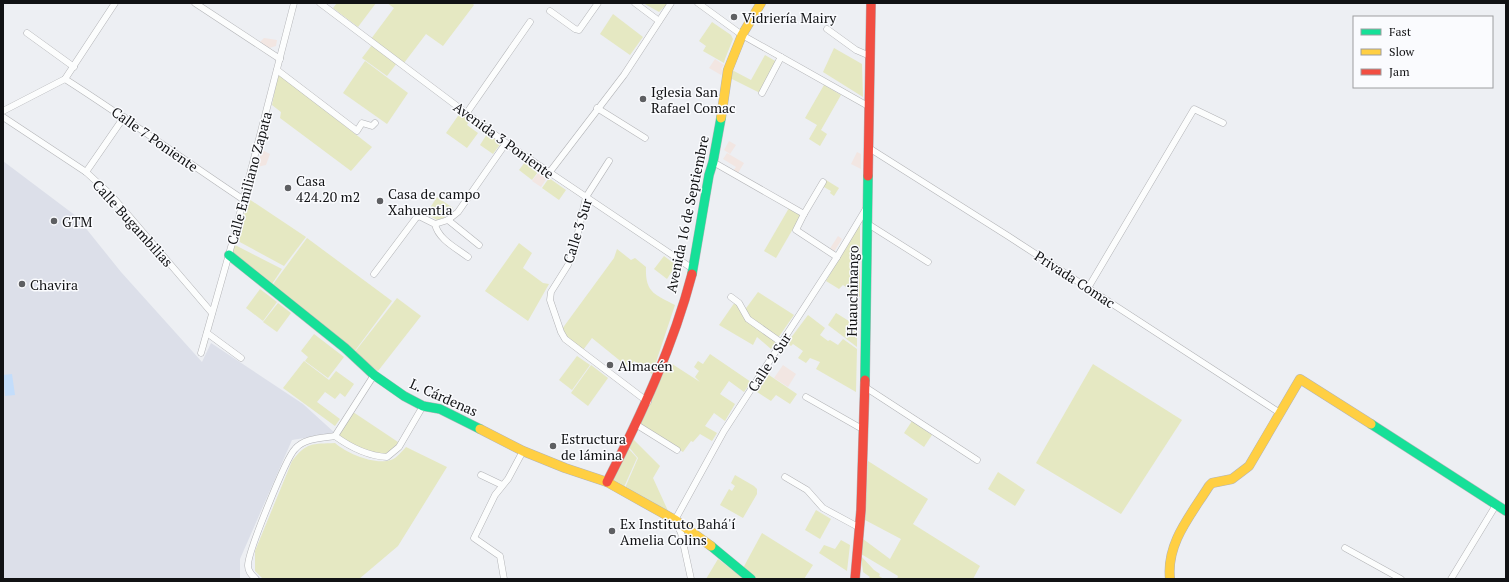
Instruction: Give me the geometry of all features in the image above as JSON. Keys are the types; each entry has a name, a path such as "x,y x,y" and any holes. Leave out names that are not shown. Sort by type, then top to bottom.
{"street":[{"path":"3,111 65,79 115,3"},
{"path":"195,3 280,59"},
{"name":"Calle Emiliano Zapata","path":"201,352 244,200 294,3"},
{"name":"Avenida 3 Poniente","path":"320,3 466,114 549,173 693,269"},
{"path":"550,11 575,30 579,30 598,3"},
{"path":"635,3 659,21"},
{"path":"549,173 597,108 624,75 672,3"},
{"path":"698,3 742,35 868,106"},
{"name":"Avenida 16 de Septiembre","path":"607,482 648,402 676,325 693,269 728,70 742,35 761,3"},
{"name":"Huauchinango","path":"855,579 860,528 864,430 868,224 868,106 871,3"},
{"path":"466,114 530,22"},
{"path":"827,29 856,50 870,56"},
{"path":"27,33 74,67"},
{"path":"762,93 782,57"},
{"path":"278,70 357,131 362,123 372,126 375,124"},
{"name":"Calle 7 Poniente","path":"65,79 124,117 167,149 244,200"},
{"path":"597,108 646,138"},
{"path":"1088,288 1194,109 1223,123"},
{"path":"86,172 124,117"},
{"name":"Calle Bugambilias","path":"3,118 86,172 111,195 212,314"},
{"path":"374,274 416,218 419,216 423,217 435,224 448,220 458,212 506,142"},
{"name":"Privada Comac","path":"868,148 1088,288 1280,413"},
{"name":"Calle 3 Sur","path":"608,161 586,197 575,246 568,265 551,292 550,300 561,332 565,339 648,402"},
{"path":"713,162 804,214"},
{"path":"823,182 796,230 837,257"},
{"name":"Calle 2 Sur","path":"675,520 724,431 782,343 868,206"},
{"path":"448,220 479,245"},
{"path":"435,224 436,230 440,236 468,257"},
{"path":"868,224 928,262"},
{"name":"L. Cárdenas","path":"229,255 345,348 374,375 404,396 423,406 440,409 523,451 564,468 607,482 675,520 704,540 751,579"},
{"path":"731,297 739,304 748,319 782,343"},
{"path":"207,333 241,358"},
{"path":"335,436 374,375"},
{"path":"1170,579 1168,571 1169,563 1175,541 1209,486 1212,483 1224,482 1240,474 1248,466 1300,379 1506,511"},
{"path":"865,386 977,460"},
{"path":"806,397 864,430"},
{"path":"256,579 250,574 248,566 251,552 275,489 294,449 313,439 335,436 348,445 377,457 387,457 398,447 423,406"},
{"path":"636,425 677,450"},
{"path":"504,579 500,556 474,538 495,495 508,479 523,451"},
{"path":"481,475 502,485"},
{"path":"785,477 807,490 824,508 860,528"},
{"path":"1451,579 1496,505"},
{"path":"675,520 681,533 691,579"},
{"path":"1345,548 1401,579"}],"shaded area":[{"path":"264,38 277,40 276,46 269,48 260,42"},
{"path":"715,59 724,65 721,69 724,71 721,75 709,68"},
{"path":"729,141 736,145 730,154 724,150"},
{"path":"262,150 270,154 266,165 257,167"},
{"path":"857,152 861,154 861,169 851,164"},
{"path":"727,153 744,163 738,173 733,171 736,167 723,159"},
{"path":"3,161 76,216 121,272 202,362 211,343 303,404 335,433 292,440 240,559 240,579 3,579"},
{"path":"539,172 547,178 541,187 532,181"},
{"path":"838,236 842,239 834,252 829,250"},
{"path":"783,365 796,374 788,387 774,378"}],"green space":[{"path":"337,3 376,3 358,27 333,8"},
{"path":"387,3 472,3 474,5 443,46 426,34 404,63 371,39 394,8"},
{"path":"643,3 668,3 659,12"},
{"path":"613,14 643,37 630,55 600,34"},
{"path":"712,22 731,35 733,39 724,63 703,51 706,46 699,41"},
{"path":"372,45 397,63 387,76 362,58"},
{"path":"834,48 862,64 863,97 823,72"},
{"path":"765,55 777,62 760,93 728,77 732,70 751,80"},
{"path":"365,61 408,93 387,124 343,93"},
{"path":"278,74 372,147 351,171 280,118 281,112 272,105"},
{"path":"824,85 841,95 821,130 827,134 820,146 809,139 817,125 805,118"},
{"path":"460,113 470,120 467,125 478,133 467,148 446,133"},
{"path":"487,134 501,143 493,154 480,145"},
{"path":"525,162 538,172 532,180 519,170"},
{"path":"549,178 566,190 559,200 542,188"},
{"path":"826,180 839,188 834,196 830,193 831,191 822,186"},
{"path":"437,197 453,208 444,218 437,220 426,214"},
{"path":"249,199 306,237 284,266 236,240"},
{"path":"789,208 801,215 776,258 764,251"},
{"path":"860,223 860,297 843,285 839,289 826,281"},
{"path":"307,238 392,301 354,352 271,287"},
{"path":"519,243 532,253 523,268 543,283 549,284 528,321 485,291"},
{"path":"235,245 282,269 270,287 232,255"},
{"path":"617,249 631,260 635,258 646,267 646,276 649,288 657,295 675,305 652,374 634,361 629,368 592,338 583,350 568,338 562,329 614,258"},
{"path":"664,256 676,265 667,279 654,269"},
{"path":"260,289 277,302 263,321 246,308"},
{"path":"758,292 794,315 778,338 750,318 744,311"},
{"path":"397,298 421,316 378,371 354,353"},
{"path":"735,302 747,319 776,341 771,349 757,337 753,345 719,325"},
{"path":"278,303 291,313 277,332 263,322"},
{"path":"836,313 857,326 857,347 828,325"},
{"path":"808,315 825,328 820,335 828,341 830,340 838,345 843,339 857,349 856,392 816,369 820,362 810,358 806,363 798,358 803,351 793,344 791,346 787,343"},
{"path":"314,334 344,357 328,378 305,361 308,357 301,351"},
{"path":"710,354 751,382 744,392 729,381 720,394 735,404 725,421 714,413 705,426 717,433 712,441 700,434 693,442 691,441 683,452 639,425 651,403 666,360 700,382 695,377 699,371 694,367 698,361 703,364"},
{"path":"577,356 590,365 572,390 559,380"},
{"path":"304,361 329,380 336,371 354,384 345,397 340,393 335,399 325,392 317,402 340,419 335,426 283,388"},
{"path":"1093,364 1182,420 1121,514 1036,463"},
{"path":"591,365 608,378 588,406 571,393"},
{"path":"766,373 797,394 790,404 776,395 771,401 754,390"},
{"path":"353,412 398,442 386,456 361,449 338,436"},
{"path":"912,421 932,435 924,447 904,433"},
{"path":"633,439 660,466 653,478 669,513 625,488 638,458 628,446"},
{"path":"335,443 354,455 377,461 391,460 406,447 447,467 398,546 359,579 263,579 255,571 255,551 292,461 302,450 310,445"},
{"path":"627,447 637,458 624,487 611,480"},
{"path":"868,461 928,499 913,524 980,566 973,579 897,579 898,576 861,554 863,539 890,559 901,539 865,520"},
{"path":"998,472 1025,490 1015,506 988,489"},
{"path":"735,475 757,489 757,494 743,518 720,505 729,489 732,491 735,486 731,483"},
{"path":"816,510 831,519 820,539 805,530"},
{"path":"762,533 813,565 804,579 753,579 742,570"},
{"path":"841,540 850,545 847,571 819,553 824,545 835,549"},
{"path":"861,556 874,570 880,574 879,576 884,579 868,579 870,577 863,572"},
{"path":"718,559 744,579 706,579"}],"water":[{"path":"12,374 15,395 5,396 3,375"}],"traffic: fast":[{"path":"692,274 709,175 713,162 721,118"},
{"path":"865,380 868,176"},
{"path":"229,255 345,348 374,375 404,396 423,406 440,409 480,429"},
{"path":"1371,424 1506,511"},
{"path":"711,546 751,579"}],"traffic: slow":[{"path":"721,118 728,70 742,35 761,3"},
{"path":"1170,579 1172,553 1176,541 1181,530 1209,486 1212,483 1232,479 1249,466 1300,379 1371,424"},
{"path":"480,429 523,451 565,468 607,482 675,520 711,546"}],"traffic: jam":[{"path":"868,176 871,3"},
{"path":"607,482 644,406 666,354 692,274"},
{"path":"855,579 861,510 865,380"}],"place":[{"name":"Vidriería Mairy","path":"734,17"},
{"name":"Iglesia San Rafael Comac","path":"643,99"},
{"name":"Casa 424.20 m2","path":"288,188"},
{"name":"Casa de campo Xahuentla","path":"380,201"},
{"name":"GTM","path":"54,221"},
{"name":"Chavira","path":"22,284"},
{"name":"Almacén","path":"610,365"},
{"name":"Estructura de lámina","path":"553,446"},
{"name":"Ex Instituto Bahá'í Amelia Colins","path":"612,531"}]}
